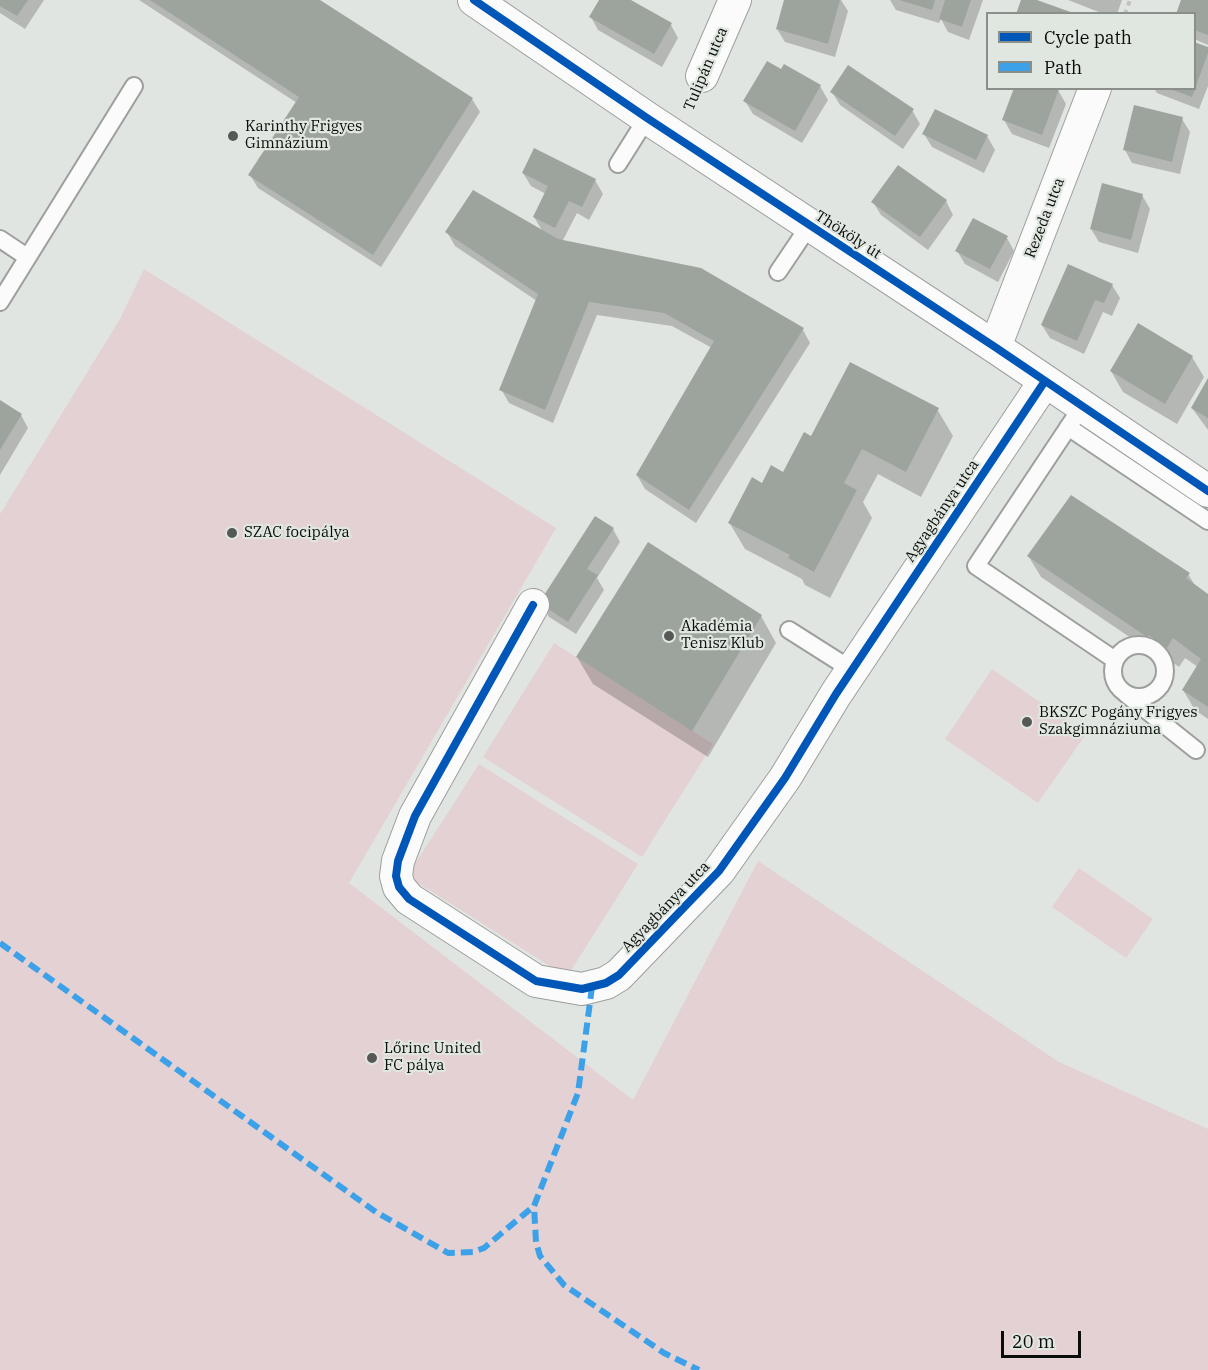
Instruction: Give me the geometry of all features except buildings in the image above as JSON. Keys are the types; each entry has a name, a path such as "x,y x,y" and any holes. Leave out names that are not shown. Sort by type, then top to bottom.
{"street":[{"name":"Thököly út","path":"474,0 809,226 995,346 1045,381 1076,416 1208,491"},
{"name":"Tulipán utca","path":"702,76 735,0"},
{"name":"Rezeda utca","path":"995,346 1094,90"},
{"name":"Agyagbánya utca","path":"533,605 415,816 398,861 396,876 399,887 409,899 536,981 565,988 582,989 606,983 619,975 719,871 785,778 852,670 1045,381"}],"lane":[{"path":"0,302 134,86"},
{"path":"618,164 647,118"},
{"path":"778,272 809,226"},
{"path":"0,239 27,257"},
{"path":"1115,660 976,566 1076,416 1208,521"},
{"path":"789,630 852,670"},
{"path":"1122,692 1138,697 1154,693 1164,679 1164,662 1153,648 1136,645 1127,647 1115,660 1114,677 1122,692 1196,750"}],"shaded area":[{"path":"144,269 556,528 349,883 633,1100 758,861 1059,1062 1208,1129 1208,1370 0,1370 0,514 120,319"},
{"path":"554,643 713,744 642,857 483,757"},
{"path":"992,669 1086,734 1038,803 945,739"},
{"path":"479,764 638,864 567,977 407,876"},
{"path":"1079,868 1153,919 1126,958 1052,907"}],"marked path":[{"path":"0,943 376,1212 448,1253 473,1252 484,1248 534,1206"},
{"path":"592,987 578,1093 534,1206 536,1242 540,1256 564,1285 664,1353 699,1370"}],"cycle path":[{"path":"474,0 647,118 995,347 1208,491"},
{"path":"533,605 415,816 398,861 396,876 399,887 409,899 536,981 582,989 606,983 619,975 719,871 785,778 836,694 1045,381"}],"place":[{"name":"Karinthy Frigyes Gimnázium","path":"233,136"},
{"name":"SZAC focipálya","path":"232,533"},
{"name":"Akadémia Tenisz Klub","path":"669,636"},
{"name":"BKSZC Pogány Frigyes Szakgimnáziuma","path":"1027,722"},
{"name":"Lőrinc United FC pálya","path":"372,1058"}]}
